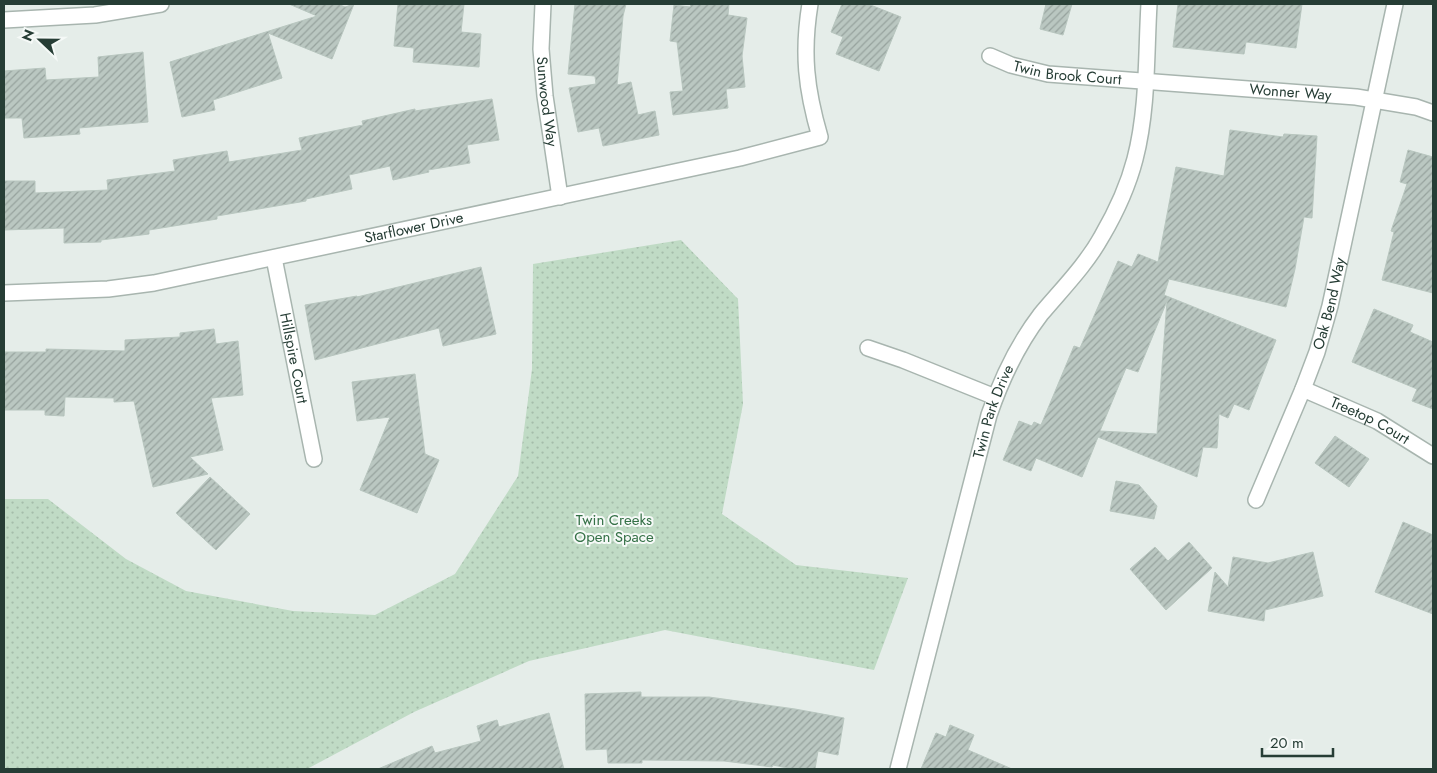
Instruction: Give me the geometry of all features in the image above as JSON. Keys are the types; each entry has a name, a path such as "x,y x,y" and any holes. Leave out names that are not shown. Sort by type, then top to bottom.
{"street":[{"path":"4,20 95,16 161,4"},
{"name":"Sunwood Way","path":"543,4 542,49 545,96 560,197"},
{"name":"Starflower Drive","path":"4,293 108,289 154,283 740,158 820,137 810,104 805,71 805,38 810,4"},
{"name":"Twin Park Drive","path":"898,769 995,397 1012,361 1030,331 1040,316 1077,273 1101,237 1121,199 1135,159 1143,116 1149,4"},
{"name":"Oak Bend Way","path":"1256,500 1304,390 1330,306 1395,4"},
{"name":"Twin Brook Court","path":"990,56 1011,65 1048,74 1145,82"},
{"name":"Wonner Way","path":"1145,82 1356,97 1416,107 1433,113"},
{"name":"Hillspire Court","path":"274,258 314,459"},
{"path":"868,348 995,397"},
{"name":"Treetop Court","path":"1304,390 1377,420 1433,456"}],"green space":[{"name":"Twin Creeks Open Space","path":"681,240 738,299 743,404 722,514 796,565 908,578 874,670 665,630 529,661 414,712 307,769 4,769 4,499 48,499 126,559 186,591 293,611 375,615 455,574 518,476 532,369 533,264"}],"building":[{"path":"289,4 338,4 345,7 354,4 332,59 268,33 282,78 213,100 215,110 182,117 170,62 317,16"},
{"path":"398,4 464,4 461,32 481,34 479,67 413,62 414,48 394,46"},
{"path":"575,4 626,4 623,16 617,85 631,82 638,115 655,111 659,135 603,146 599,128 578,132 569,88 596,84 595,76 568,74"},
{"path":"691,4 729,4 728,15 747,18 742,56 745,87 726,89 728,108 673,115 670,92 683,91 677,42 670,41 674,5 690,7"},
{"path":"842,4 868,4 901,17 879,71 836,54 843,37 831,32"},
{"path":"1046,4 1072,4 1063,35 1040,29"},
{"path":"1178,4 1302,4 1296,48 1246,42 1244,54 1173,47"},
{"path":"143,52 148,122 79,128 80,134 24,138 22,118 4,118 4,71 45,68 46,80 99,77 98,57"},
{"path":"492,99 499,140 467,145 470,163 428,170 429,172 393,180 390,166 349,175 352,189 306,199 306,201 217,216 217,219 149,230 149,234 101,240 101,242 64,243 64,228 4,230 4,181 35,181 35,193 108,190 107,180 175,171 173,160 227,151 229,162 302,150 299,138 363,125 362,121 415,109 415,111"},
{"path":"1230,130 1283,137 1284,134 1317,136 1312,218 1304,217 1286,307 1169,279 1164,295 1276,340 1249,410 1234,404 1228,418 1219,414 1217,448 1203,447 1197,477 1098,437 1082,477 1036,458 1031,471 1003,460 1019,421 1032,426 1034,422 1041,425 1074,346 1080,348 1118,261 1132,267 1138,254 1158,262 1176,167 1224,176","holes":["1167,301 1157,434 1100,431 1126,368 1138,372"]},
{"path":"1408,150 1433,157 1433,293 1382,280 1394,232 1391,231 1407,184 1400,182"},
{"path":"481,267 496,334 443,346 439,328 315,360 305,305 357,297"},
{"path":"1374,309 1413,325 1410,332 1433,342 1433,409 1412,401 1417,389 1352,362"},
{"path":"214,329 216,344 238,341 243,395 211,398 223,450 190,457 208,474 153,487 134,401 114,402 114,398 65,397 64,416 45,415 45,410 4,410 4,352 46,352 46,349 125,351 125,340 180,337 180,333"},
{"path":"415,374 425,454 439,460 417,513 360,490 390,417 357,421 352,382"},
{"path":"1335,436 1369,459 1349,487 1315,463"},
{"path":"210,477 250,514 216,550 176,513"},
{"path":"1116,481 1139,485 1157,506 1154,519 1110,511"},
{"path":"1403,522 1433,535 1433,614 1375,592"},
{"path":"1189,542 1212,568 1166,610 1130,569 1155,547 1168,561"},
{"path":"1313,552 1323,596 1265,610 1264,621 1208,611 1215,572 1228,587 1233,557 1268,563"},
{"path":"641,692 641,697 709,697 844,718 838,755 818,751 815,769 792,769 773,765 772,767 724,761 642,760 642,763 608,763 607,749 586,750 585,694"},
{"path":"549,713 564,769 378,769 432,746 435,753 481,741 477,726 497,720 499,727"},
{"path":"950,725 974,735 968,750 1012,769 921,769 936,733 946,737"}]}
